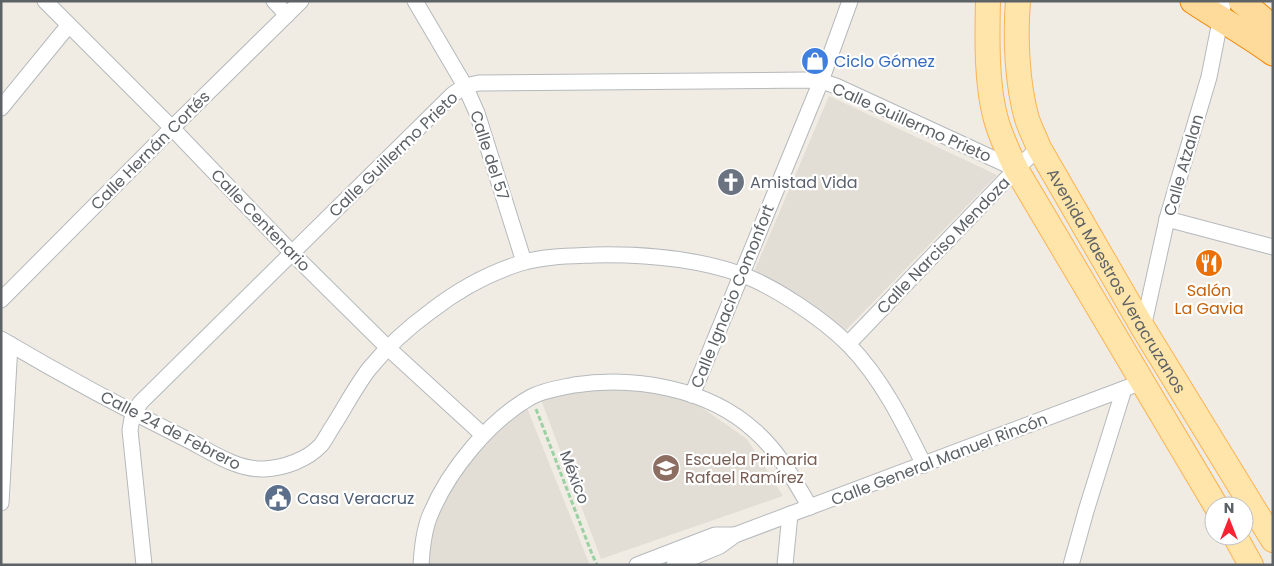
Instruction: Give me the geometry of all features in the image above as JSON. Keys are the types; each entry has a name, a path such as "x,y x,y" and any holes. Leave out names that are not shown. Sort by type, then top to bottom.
{"highway":[{"path":"1193,1 1222,10 1244,32 1273,53"},
{"path":"1244,32 1239,12 1241,1 1273,28"}],"main road":[{"name":"Avenida Maestros Veracruzanos","path":"988,1 987,25 991,95 999,128 1016,169 1133,386 1209,496"},
{"name":"Avenida Maestros Veracruzanos","path":"1018,1 1016,25 1021,91 1027,119 1039,148 1143,328 1272,537"},
{"path":"1240,546 1251,565"}],"street":[{"name":"Calle Centenario","path":"45,1 172,128 292,253 388,348 483,435"},
{"path":"274,1 287,15"},
{"name":"Calle Hernán Cortés","path":"1,300 301,1"},
{"name":"Calle del 57","path":"415,1 465,86 477,114 524,262"},
{"name":"Calle Ignacio Comonfort","path":"692,395 820,81 850,1"},
{"name":"Calle Atzalan","path":"1143,328 1168,219 1209,77 1222,10"},
{"path":"1,108 68,26"},
{"name":"Calle Guillermo Prieto","path":"133,413 141,402 452,95 465,86 479,83 820,81 836,86 1016,169"},
{"name":"Calle Narciso Mendoza","path":"848,344 1016,169 1039,148"},
{"path":"1168,219 1273,246"},
{"name":"Calle 24 de Febrero","path":"6,342 133,413 244,468 265,469 287,465 306,458 321,446 368,370 388,348 432,310 481,278 524,262 568,256 630,254 687,261 741,274 778,292 818,319 848,344 886,393 924,465"},
{"path":"1,503 6,342"},
{"path":"421,565 422,548 430,514 454,472 483,435 506,414 532,397 557,388 594,382 629,383 660,387 692,395 724,408 755,430 781,458 810,507"},
{"path":"1072,565 1086,511 1133,386"},
{"name":"Calle General Manuel Rincón","path":"674,565 720,546 736,536 790,514 1133,386"},
{"path":"133,413 130,430 144,565"},
{"path":"785,565 790,514"},
{"name":"Calle General Manuel Rincón","path":"637,565 715,536 736,536"}],"path":[{"name":"México","path":"532,397 597,565"}],"shaded area":[{"path":"829,96 997,175 846,330 753,274"},
{"name":"Escuela Primaria Rafael Ramírez","path":"610,380 685,396 747,439 783,496 601,559 540,397"},
{"path":"525,403 589,563 585,565 425,565 433,506 455,465"}],"place":[{"name":"Ciclo Gómez","path":"815,61"},
{"name":"Amistad Vida","path":"731,182"},
{"name":"Salón La Gavia","path":"1209,263"},
{"name":"Escuela Primaria Rafael Ramírez","path":"666,468"},
{"name":"Casa Veracruz","path":"278,498"}]}
